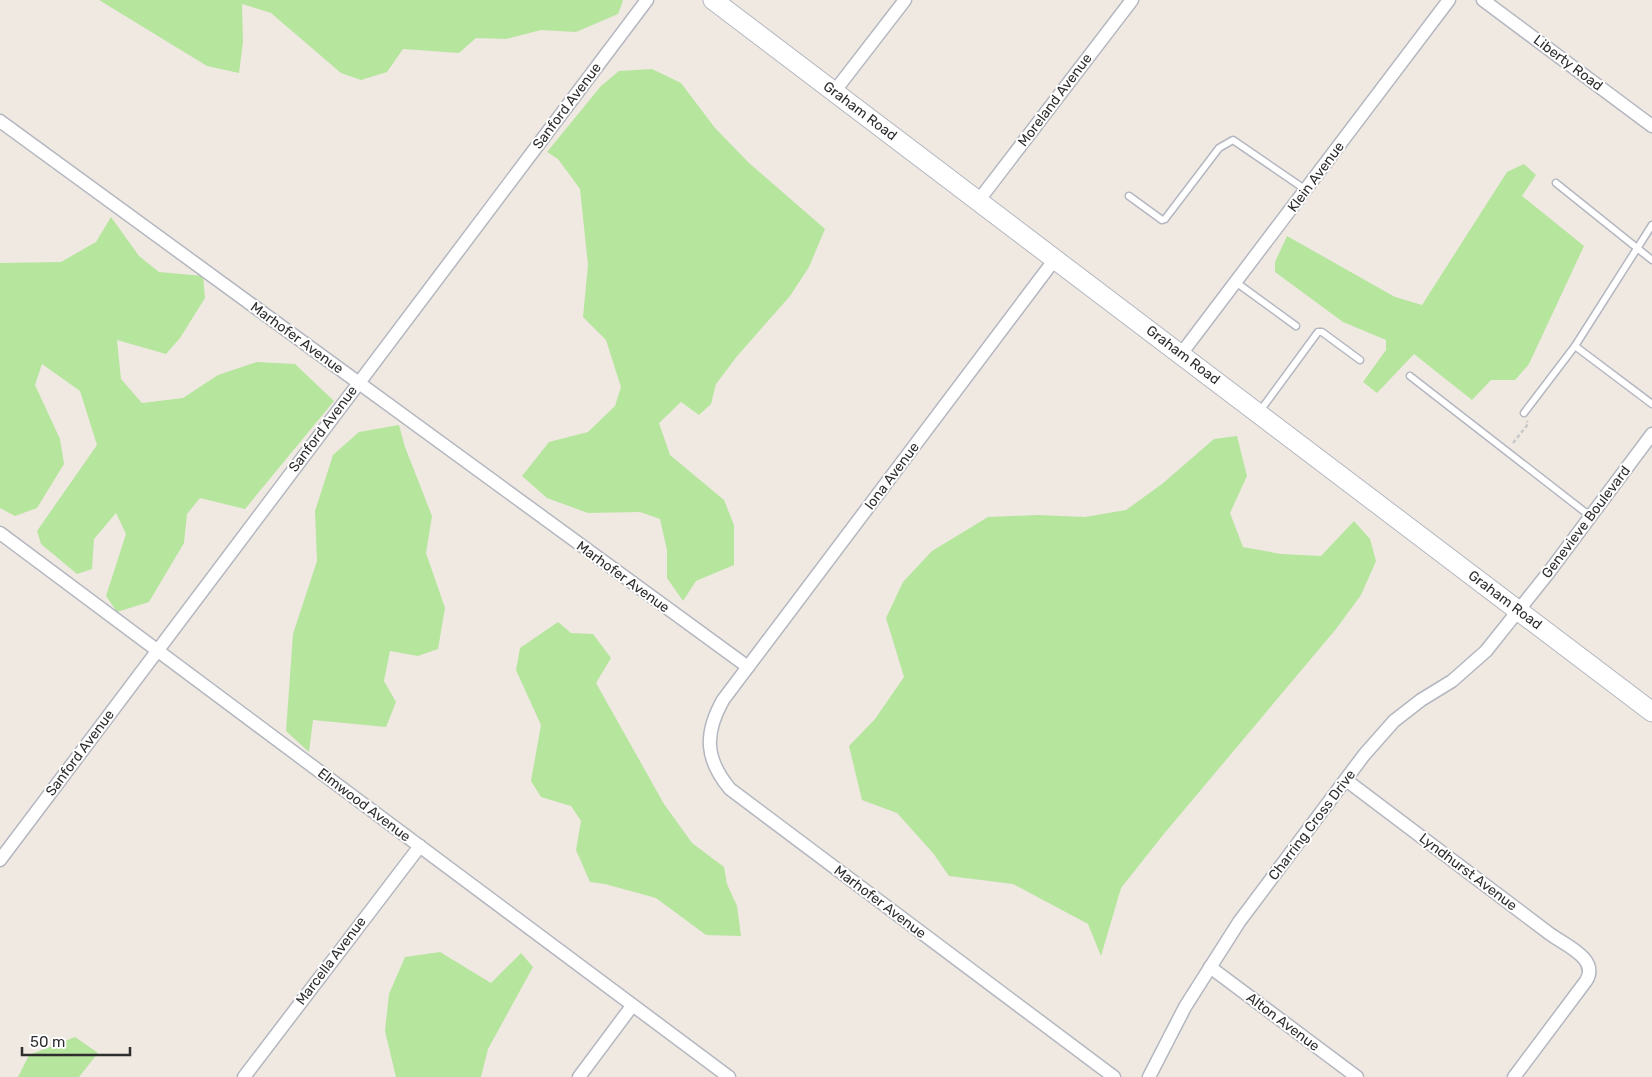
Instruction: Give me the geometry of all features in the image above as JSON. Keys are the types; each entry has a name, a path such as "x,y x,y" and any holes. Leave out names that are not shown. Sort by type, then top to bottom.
{"main road":[{"name":"Graham Road","path":"713,0 1259,412 1652,712"}],"street":[{"name":"Sanford Avenue","path":"0,860 647,0"},
{"path":"834,92 905,0"},
{"name":"Moreland Avenue","path":"978,200 1132,0"},
{"name":"Klein Avenue","path":"1181,354 1237,283 1449,0"},
{"name":"Liberty Road","path":"1483,0 1652,126"},
{"name":"Marhofer Avenue","path":"0,121 748,667 723,700 712,720 710,738 711,759 718,775 730,789 1114,1077"},
{"name":"Iona Avenue","path":"748,667 1055,259"},
{"name":"Genevieve Boulevard","path":"1518,610 1652,434"},
{"name":"Elmwood Avenue","path":"0,533 729,1077"},
{"name":"Charring Cross Drive","path":"1149,1077 1185,1007 1239,922 1346,780 1394,721 1470,667 1486,651 1518,610"},
{"name":"Lyndhurst Avenue","path":"1346,780 1550,934 1584,957 1589,964 1588,979 1514,1077"},
{"name":"Marcella Avenue","path":"244,1077 420,846"},
{"name":"Alton Avenue","path":"1210,967 1357,1077"},
{"path":"579,1077 632,1006"}],"lane":[{"path":"1129,196 1162,220 1165,219 1219,148 1233,140 1306,190"},
{"path":"1556,183 1652,260"},
{"path":"1524,413 1575,346 1652,225"},
{"path":"1237,283 1296,326"},
{"path":"1259,412 1318,332 1322,332 1360,360"},
{"path":"1575,346 1652,404"},
{"path":"1410,376 1590,516"}],"path":[{"path":"1507,452 1528,424 1524,413"}],"green space":[{"path":"99,0 623,1 618,14 576,32 541,30 506,39 476,38 459,53 403,49 387,72 361,80 341,73 271,13 242,4 243,42 239,73 207,66"},
{"path":"652,69 681,83 715,128 749,163 825,229 809,267 790,296 738,355 716,384 711,404 699,415 681,402 659,423 670,455 724,500 734,525 734,565 696,581 683,601 667,578 667,550 660,519 640,512 588,513 547,498 522,476 549,442 588,432 615,406 621,387 606,340 583,317 588,265 580,189 558,159 547,152 601,86 619,71"},
{"path":"1524,164 1536,175 1522,196 1584,246 1529,364 1515,380 1491,380 1472,400 1414,354 1377,393 1363,382 1386,350 1386,340 1343,322 1275,272 1275,262 1287,236 1395,297 1422,305 1507,172"},
{"path":"111,217 139,256 159,272 203,276 205,298 180,338 166,354 117,340 121,379 142,403 183,398 218,375 257,362 295,364 334,401 245,509 200,498 187,514 184,543 149,602 117,612 106,596 126,534 116,513 94,539 92,569 77,574 41,544 37,531 97,445 80,391 42,364 35,385 60,439 64,464 37,508 15,516 0,508 0,263 61,262 96,242"},
{"path":"399,425 405,447 432,516 426,553 445,608 438,649 418,656 390,651 384,681 396,702 386,727 313,720 309,752 286,731 293,634 317,561 315,511 333,455 359,432"},
{"path":"1237,436 1247,476 1230,513 1243,547 1281,554 1321,556 1354,521 1370,539 1376,561 1361,595 1336,629 1163,835 1121,888 1101,956 1088,924 1013,884 949,876 933,853 897,813 862,800 849,746 875,719 904,677 886,618 903,582 932,551 988,517 1038,515 1085,517 1126,510 1162,484 1214,439"},
{"path":"558,622 571,633 593,634 611,658 596,683 664,804 692,843 724,867 727,884 737,906 741,936 706,935 656,898 605,884 590,882 576,850 581,821 571,806 541,797 531,781 541,725 516,670 520,648"},
{"path":"440,952 491,983 521,953 533,967 488,1049 481,1077 396,1077 385,1031 389,994 405,957"},
{"path":"75,1037 98,1053 79,1077 18,1077 29,1055"}]}
